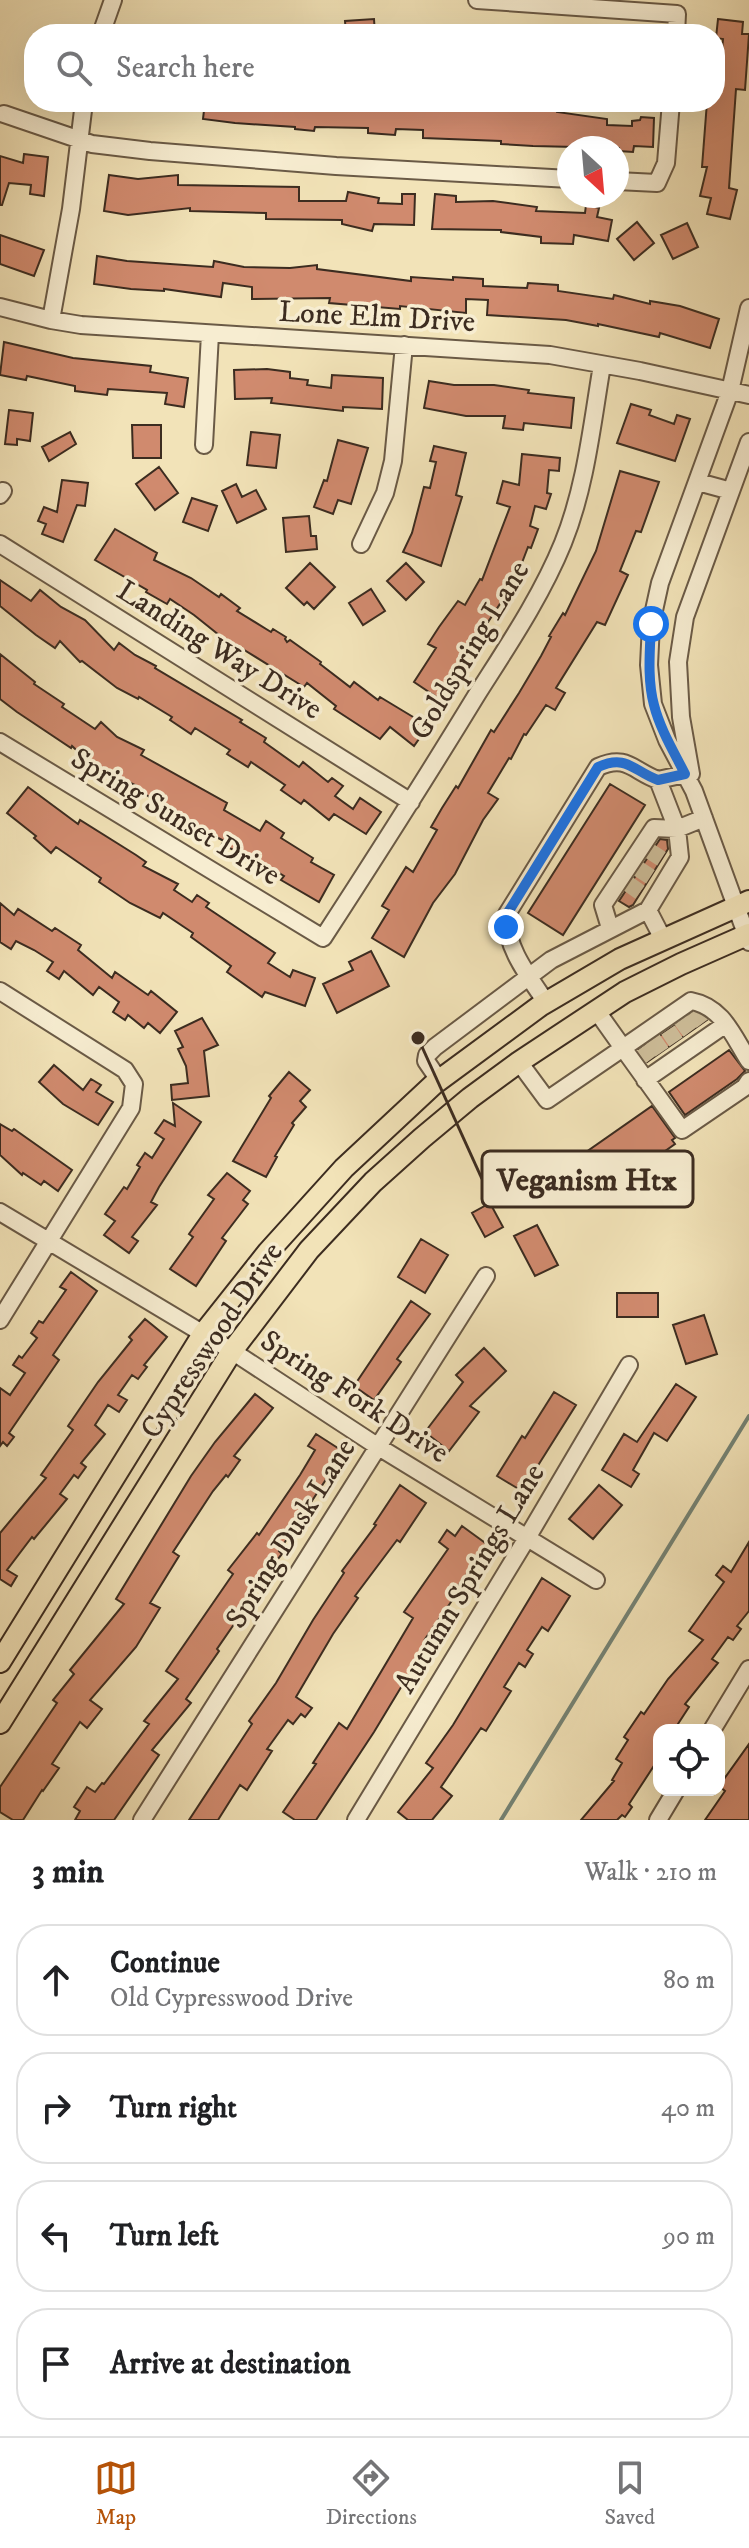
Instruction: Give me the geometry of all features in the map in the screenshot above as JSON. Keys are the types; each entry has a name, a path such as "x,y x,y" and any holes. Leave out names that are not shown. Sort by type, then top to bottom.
{"main road":[{"name":"Cypresswood Drive","path":"0,1662 203,1334 316,1197 439,1080 546,1002 620,959 743,903"},
{"name":"Cypresswood Drive","path":"0,1723 232,1351 309,1250 373,1182 461,1105 596,1010 681,964 748,937"},
{"path":"439,1080 461,1105"},
{"path":"0,1670 23,1685"}],"street":[{"path":"105,24 113,0"},
{"path":"477,0 677,14 676,24"},
{"path":"51,320 65,247 83,112"},
{"path":"629,182 657,183 666,163 670,112"},
{"path":"4,114 92,144 150,151 336,166 557,178"},
{"name":"Lone Elm Drive","path":"0,307 81,325 550,355 749,395"},
{"path":"748,937 743,903 653,704 649,665 651,624 660,583 730,391 749,308"},
{"path":"204,445 210,334"},
{"path":"361,544 385,493 393,461 404,345"},
{"name":"Goldspring Lane","path":"323,938 528,613 563,542 581,488 602,365"},
{"path":"694,791 681,717 678,662 685,617 749,442"},
{"path":"698,482 731,491"},
{"name":"Landing Way Drive","path":"0,544 411,802"},
{"name":"Spring Sunset Drive","path":"0,742 323,938"},
{"path":"546,1002 510,939 506,927 507,914 598,767 612,760 628,764 658,780 685,774"},
{"path":"656,856 680,857 677,829 658,780"},
{"path":"439,1080 426,1061 427,1055 551,960 610,928 638,893 656,856 654,828 677,829 704,818"},
{"path":"656,856 638,893 663,939"},
{"path":"610,928 603,905 638,893"},
{"path":"0,991 125,1070 134,1084 131,1108 0,1320"},
{"path":"648,1053 686,1027 691,1001 704,1003 721,1016 746,1051"},
{"path":"596,1010 648,1053 682,1130 745,1087 749,1081"},
{"path":"519,1062 547,1100 648,1053 686,1027 726,1024"},
{"name":"Spring Fork Drive","path":"0,1212 232,1351 377,1446 596,1580"},
{"name":"Spring Dusk Lane","path":"142,1820 486,1276"},
{"name":"Autumn Springs Lane","path":"356,1820 629,1365"},
{"path":"717,1724 744,1690 749,1669"},
{"path":"658,1820 672,1796"}],"building":[{"path":"374,19 374,24 345,24 345,21"},
{"path":"718,19 743,22 742,34 749,34 745,90 736,89 729,188 737,190 730,219 707,214 711,198 700,196 707,167 702,167 706,112 725,112 725,24 717,24"},
{"path":"204,112 557,112 607,119 607,125 632,126 632,121 641,117 654,118 653,147 634,146 633,152 629,152 629,136 557,136 557,147 533,146 501,144 501,141 423,138 423,130 396,129 395,135 368,133 368,128 315,127 314,131 203,119"},
{"path":"24,154 48,157 44,196 30,194 31,185 9,183 0,205 0,156 23,163"},
{"path":"109,175 138,179 178,175 178,185 299,187 299,201 346,201 348,192 379,198 378,203 402,204 402,194 415,194 414,225 374,224 372,231 342,224 342,220 266,219 266,213 190,211 190,208 128,215 104,211"},
{"path":"435,194 456,196 456,202 493,201 537,207 536,211 585,213 586,208 599,208 597,217 612,220 608,241 574,235 573,244 541,243 541,237 501,230 432,229"},
{"path":"637,222 654,243 634,260 617,239"},
{"path":"687,223 698,247 673,259 661,235"},
{"path":"0,235 44,250 34,276 0,264"},
{"path":"97,256 213,267 214,261 244,267 317,265 317,269 411,281 411,277 483,279 483,286 527,288 528,283 558,285 558,291 613,299 614,295 650,304 650,301 680,306 719,319 710,348 660,333 659,337 598,324 487,315 488,300 466,299 466,313 329,303 330,298 252,299 252,287 223,283 221,297 94,284"},
{"path":"4,342 73,358 151,366 150,372 188,378 184,407 165,404 167,393 108,389 107,395 75,391 75,386 27,376 26,380 0,375"},
{"path":"234,370 290,372 290,378 308,380 307,385 331,388 332,375 383,378 382,409 343,407 343,411 271,403 272,398 235,399"},
{"path":"429,381 454,385 494,385 529,390 528,393 574,398 571,428 524,423 523,430 503,428 505,416 466,416 424,408"},
{"path":"631,404 651,410 649,415 674,424 677,415 690,419 675,461 617,443"},
{"path":"9,410 33,413 30,441 17,439 17,445 5,444"},
{"path":"132,425 161,425 161,458 133,458"},
{"path":"70,432 76,444 49,461 42,447"},
{"path":"251,432 280,435 276,468 247,465"},
{"path":"338,440 368,448 351,504 338,500 333,514 314,507 324,480 327,481"},
{"path":"434,446 466,453 456,495 462,497 441,566 403,552 412,533 424,487 430,488 436,462 430,461"},
{"path":"522,454 560,458 559,471 549,470 547,493 551,494 546,509 535,506 530,526 538,529 515,581 448,683 454,687 444,702 414,682 436,648 428,644 439,627 458,601 465,605 482,580 510,507 497,503 503,481 519,485"},
{"path":"159,467 178,493 155,510 136,484"},
{"path":"620,471 659,482 641,532 636,531 620,571 628,575 605,625 597,622 556,688 565,693 555,710 546,705 524,734 488,793 498,799 483,820 455,874 433,903 404,957 372,938 389,910 382,906 406,867 413,872 437,830 431,827 442,808 456,786 458,788 491,730 494,732 519,693 549,636 563,613 565,615 596,551"},
{"path":"62,480 88,483 85,506 77,505 63,542 42,534 46,524 38,521 44,507 57,512"},
{"path":"236,484 242,497 256,490 266,509 237,523 222,491"},
{"path":"192,498 217,506 208,531 183,522"},
{"path":"309,516 311,536 316,536 317,549 286,552 283,518"},
{"path":"115,529 157,553 154,560 191,578 219,597 221,594 240,608 237,611 271,632 273,629 286,637 287,642 290,640 321,662 350,687 354,682 378,700 380,697 428,726 414,746 390,727 380,739 334,709 336,706 307,683 304,687 241,648 239,651 170,599 167,604 95,560"},
{"path":"310,563 335,587 314,609 307,602 304,605 286,588"},
{"path":"406,563 424,582 406,600 387,581"},
{"path":"0,580 31,601 40,590 61,607 85,620 114,650 119,643 242,720 240,722 266,738 264,742 299,767 303,762 328,782 332,778 343,786 335,796 353,809 360,798 381,812 366,834 334,814 329,820 304,800 301,804 281,790 285,785 251,762 248,767 227,754 230,750 195,728 191,734 170,720 172,717 117,688 80,662 60,641 55,648 36,635 0,606"},
{"path":"371,589 385,611 363,625 349,603"},
{"path":"0,654 34,684 64,704 62,707 95,729 101,722 117,737 144,750 141,755 227,803 224,810 260,831 266,821 284,833 281,838 313,858 311,862 334,875 319,902 281,880 284,876 187,822 137,786 91,764 72,746 0,699"},
{"path":"610,784 645,805 563,935 528,913"},
{"path":"28,787 78,824 80,820 146,862 143,866 178,884 174,890 192,902 197,895 209,903 206,907 275,953 268,963 290,977 293,970 315,978 305,1006 265,992 262,997 227,972 231,966 191,937 193,933 163,913 160,918 130,903 99,882 101,878 56,847 51,853 34,838 36,836 7,813"},
{"path":"660,839 667,840 668,849 629,907 619,901"},
{"path":"0,903 14,915 18,909 52,931 55,928 81,945 78,950 112,978 115,972 148,995 151,991 177,1012 160,1033 148,1023 144,1028 128,1015 125,1020 113,1012 119,1002 99,987 93,995 64,971 59,979 47,971 53,962 34,950 16,941 11,949 0,942"},
{"path":"371,951 389,986 337,1013 323,984 353,970 349,962"},
{"path":"693,1013 707,1020 647,1062 639,1050"},
{"path":"202,1018 218,1045 204,1051 209,1096 172,1100 171,1085 188,1083 186,1066 178,1049 183,1047 175,1031"},
{"path":"729,1050 745,1071 685,1115 669,1092"},
{"path":"54,1065 83,1090 91,1079 101,1085 96,1092 113,1102 98,1125 63,1104 39,1082"},
{"path":"289,1072 310,1090 300,1101 306,1107 292,1123 294,1125 266,1177 233,1161 271,1098 269,1096"},
{"path":"173,1103 201,1122 159,1187 151,1202 157,1205 132,1237 138,1241 129,1253 104,1235 115,1221 105,1214 124,1187 127,1189 145,1153 152,1158 164,1139 155,1133 164,1120 175,1126"},
{"path":"652,1106 675,1138 672,1140 675,1144 621,1182 579,1157"},
{"path":"0,1124 12,1131 14,1129 72,1170 58,1191 44,1181 41,1185 22,1175 0,1155"},
{"path":"227,1173 250,1191 243,1200 248,1204 222,1238 226,1241 196,1286 170,1269 193,1237 189,1234 214,1199 208,1195"},
{"path":"490,1203 503,1227 485,1237 472,1213"},
{"path":"537,1225 558,1265 535,1276 514,1236"},
{"path":"421,1239 448,1255 425,1293 398,1277"},
{"path":"71,1272 97,1291 53,1355 59,1360 9,1433 14,1437 7,1446 3,1442 0,1446 0,1388 10,1395 25,1373 13,1365 37,1338 31,1333 39,1321 43,1323 66,1290 60,1287"},
{"path":"617,1293 658,1293 658,1317 617,1317"},
{"path":"411,1301 430,1314 397,1359 401,1362 374,1400 354,1386"},
{"path":"704,1315 717,1354 686,1364 673,1325"},
{"path":"145,1319 167,1337 144,1365 147,1367 138,1379 132,1375 118,1395 127,1400 119,1412 108,1405 95,1425 105,1434 81,1463 86,1467 78,1478 74,1475 60,1494 67,1499 7,1570 17,1576 11,1586 0,1579 0,1533 46,1478 41,1475 73,1430 68,1426 132,1340 129,1337"},
{"path":"484,1348 506,1371 470,1406 479,1412 449,1451 425,1432 463,1382 456,1375"},
{"path":"676,1384 696,1397 667,1441 654,1433 633,1470 639,1474 631,1487 602,1470 624,1434 637,1442"},
{"path":"554,1392 576,1405 522,1491 497,1476"},
{"path":"255,1394 273,1408 234,1456 240,1460 213,1491 173,1552 179,1556 150,1603 160,1608 136,1647 90,1700 102,1709 87,1728 80,1722 52,1764 59,1768 23,1820 13,1820 0,1812 0,1787 57,1703 53,1700 74,1674 70,1670 124,1604 116,1599 191,1476"},
{"path":"316,1434 344,1452 279,1551 282,1554 246,1598 250,1601 186,1699 191,1703 152,1750 159,1755 114,1820 75,1820 80,1811 74,1807 87,1787 95,1792 104,1784 149,1724 144,1721 178,1679 166,1671 233,1574 228,1570 257,1533 259,1535 300,1475 315,1450 308,1446"},
{"path":"400,1485 426,1503 400,1542 397,1540 355,1596 358,1598 296,1697 312,1708 305,1717 301,1714 293,1724 288,1720 267,1749 272,1751 247,1790 240,1785 218,1820 189,1820 252,1724 249,1721 276,1683 344,1573 342,1571 376,1525"},
{"path":"599,1485 622,1505 593,1539 569,1519"},
{"path":"462,1526 488,1545 455,1590 458,1592 425,1639 429,1641 316,1820 295,1820 283,1812 339,1723 347,1729 413,1618 404,1612 448,1549 439,1542 447,1530 455,1536"},
{"path":"749,1542 749,1611 737,1626 741,1629 733,1640 728,1637 712,1659 718,1663 685,1704 689,1707 678,1724 653,1724 653,1767 629,1804 632,1807 625,1817 622,1815 617,1820 581,1820 614,1781 622,1763 616,1759 628,1740 624,1737 641,1712 644,1714 668,1679 703,1640 689,1631 724,1582 716,1575 723,1566 731,1572"},
{"path":"542,1578 570,1596 548,1631 542,1627 527,1650 533,1654 525,1667 519,1663 504,1687 511,1691 486,1731 481,1728 441,1787 452,1796 432,1820 408,1820 398,1812 433,1768 426,1763 453,1725"},
{"path":"749,1744 749,1820 705,1820 722,1796 725,1796 725,1778"}],"waterway":[{"path":"501,1820 749,1416"}],"tunnel":[{"path":"648,850 662,859"},
{"path":"637,868 651,877"},
{"path":"627,883 641,893"},
{"path":"694,1011 703,1023"},
{"path":"681,1020 690,1032"},
{"path":"668,1030 676,1042"},
{"path":"653,1039 662,1052"},
{"path":"641,1048 650,1060"}],"place":[{"name":"Veganism Htx","path":"418,1038"}],"route":[{"path":"506,927 507,914 598,767 612,760 628,764 658,780 685,774 653,704 649,665 651,624"}]}
